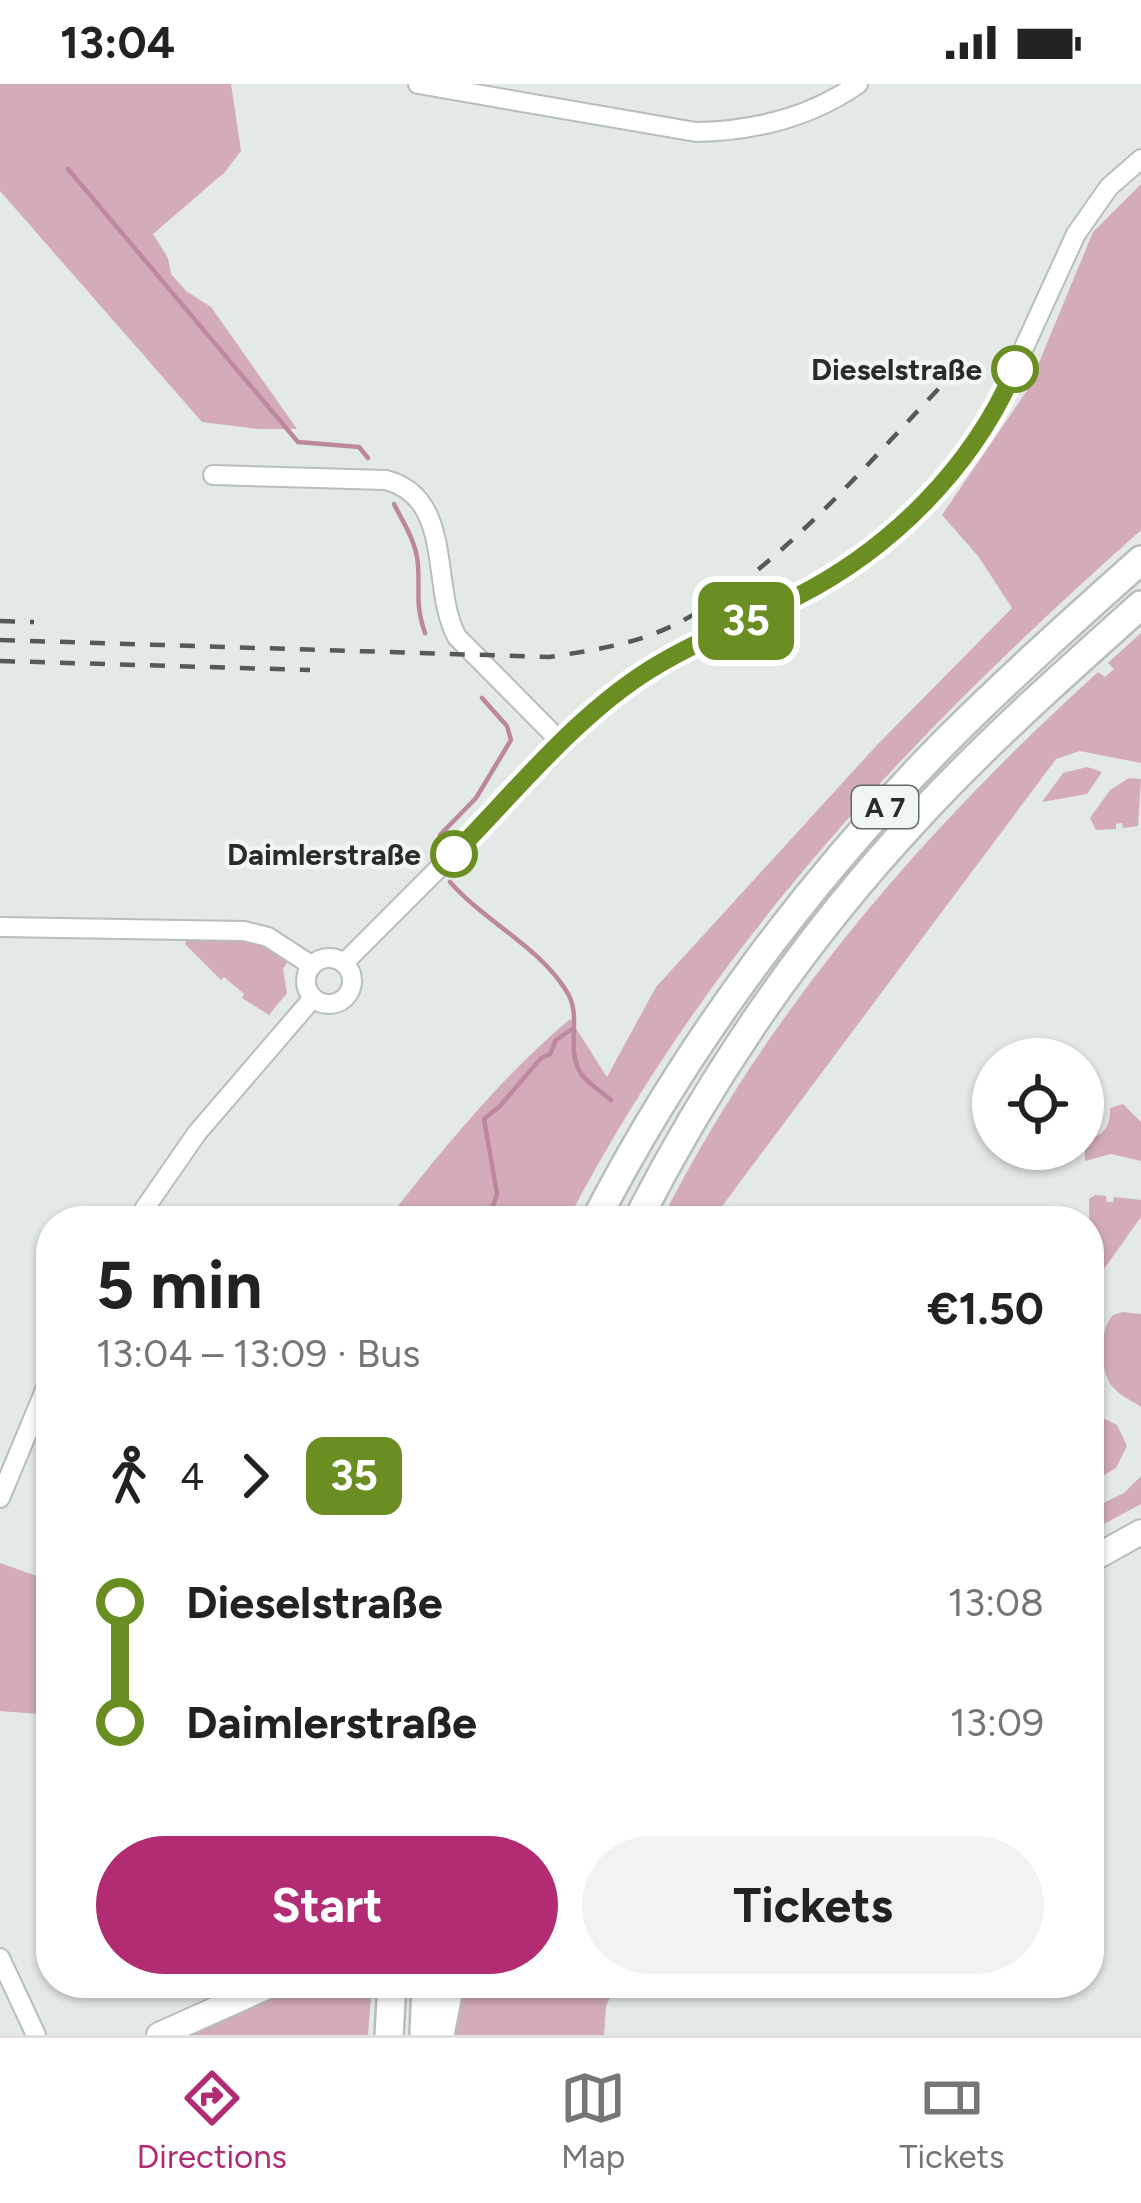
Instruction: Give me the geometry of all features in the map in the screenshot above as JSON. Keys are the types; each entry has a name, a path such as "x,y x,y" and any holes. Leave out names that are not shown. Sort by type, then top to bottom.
{"highway":[{"name":"A 7","path":"604,1206 670,1090 748,975 838,860 943,744 1141,560"},
{"name":"A 7","path":"645,1206 740,1046 850,897 963,770 1141,604"},
{"path":"389,2035 391,1998"},
{"path":"424,2035 425,1998"},
{"path":"440,2035 447,1998"}],"main road":[{"path":"1104,1553 1141,1532"},
{"path":"159,2035 242,1998"}],"street":[{"path":"418,84 696,132 730,131 799,116 858,84"},
{"path":"344,963 610,697 645,673 822,583 878,544 926,502 967,452 1000,400 1076,234 1109,187 1141,159"},
{"path":"213,475 386,480 411,491 433,526 448,616 457,637 563,743"},
{"path":"0,927 244,931 268,937 311,965"},
{"path":"327,958 344,963 352,983 346,996 326,1004 313,998 305,982 311,965 327,958"},
{"path":"146,1206 196,1133 313,998"},
{"path":"0,1498 36,1412"},
{"path":"0,1958 36,2035"}],"shaded area":[{"path":"0,84 231,84 241,151 225,172 153,234 168,258 171,274 211,307 297,429 202,422 0,191"},
{"path":"1141,184 1141,530 974,686 822,849 686,1025 575,1206 398,1206 496,1090 570,1019 607,1077 656,987 877,745 1012,608 978,556 942,515 1028,389 1093,232"},
{"path":"1141,633 1141,763 1080,751 1056,759 722,1206 669,1206 750,1068 854,927 1033,733 1098,672 1105,677 1114,669 1108,663"},
{"path":"1087,767 1102,772 1087,794 1042,802 1063,773"},
{"path":"1129,778 1141,779 1138,826 1123,828 1122,823 1116,829 1096,830 1090,818 1110,790"},
{"path":"245,937 289,960 283,969 287,993 269,1015 242,998 244,994 224,977 221,980 185,944 188,938"},
{"path":"1123,1104 1141,1122 1141,1161 1104,1156 1110,1108"},
{"path":"1095,1195 1106,1196 1107,1202 1114,1197 1141,1200 1141,1217 1104,1269 1104,1206 1089,1206"},
{"path":"1141,1314 1141,1407 1119,1393 1106,1375 1104,1335 1113,1315"},
{"path":"1104,1418 1117,1425 1127,1446 1116,1468 1104,1475"},
{"path":"1141,1476 1141,1504 1104,1524 1104,1503 1124,1493"},
{"path":"0,1563 36,1576 36,1714 0,1711"},
{"path":"264,1998 371,1998 368,2035 186,2035"},
{"path":"462,1998 610,1998 604,2035 455,2035"}],"waterway":[{"path":"68,169 298,442 359,447 368,458"},
{"path":"394,504 415,549 425,633"},
{"path":"440,835 476,798 511,740 507,726 482,698"},
{"path":"450,882 542,961 567,992 574,1012 577,1065 611,1100"},
{"path":"493,1206 497,1194 484,1119 550,1054 556,1040 572,1029"}],"railway":[{"path":"0,640 549,657 624,643 689,617 770,560 946,381"},
{"path":"0,621 34,622"},
{"path":"0,661 310,670"}],"bus line":[{"name":"35","path":"454,854 610,697 683,650 800,596 878,544 943,483 987,423 1015,369"}],"place":[{"name":"Dieselstraße","path":"1015,369"},
{"name":"Daimlerstraße","path":"454,854"}]}
